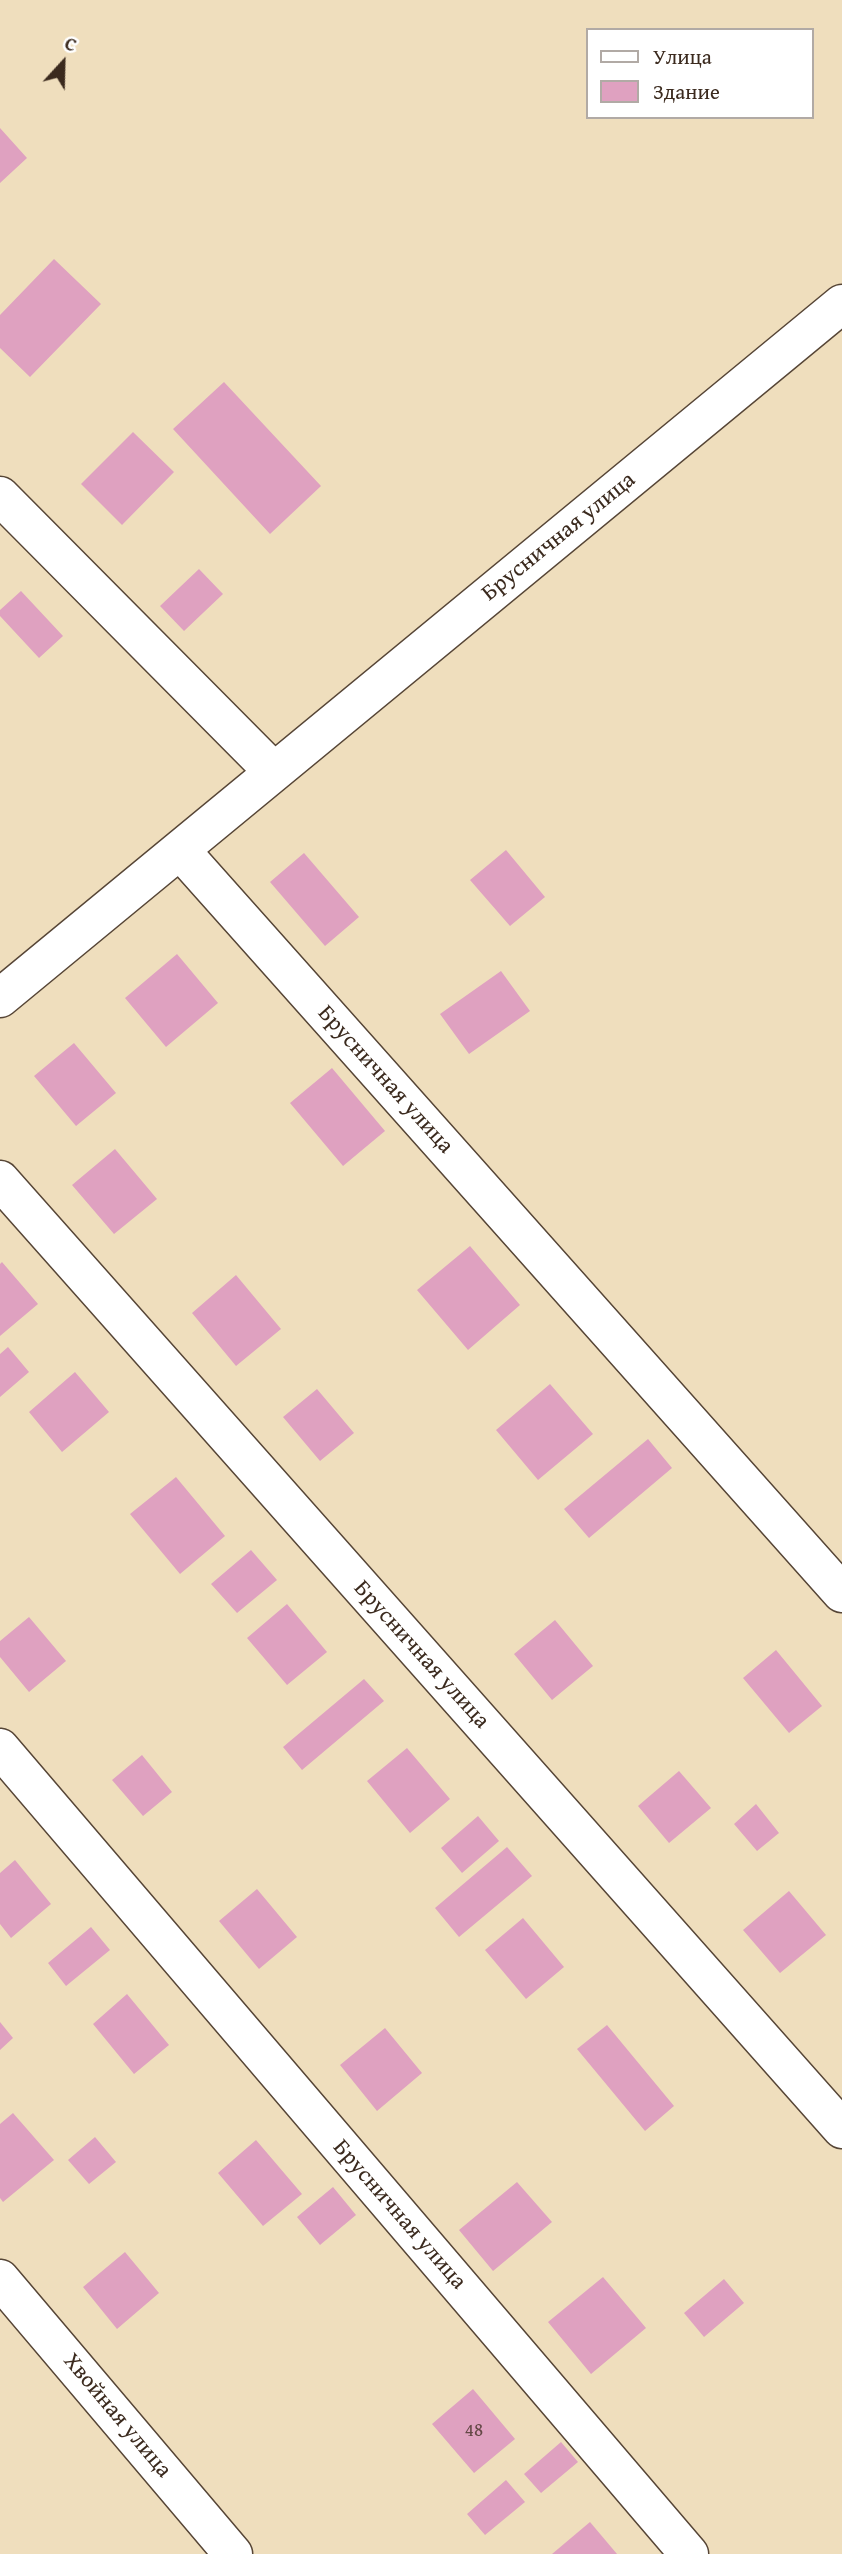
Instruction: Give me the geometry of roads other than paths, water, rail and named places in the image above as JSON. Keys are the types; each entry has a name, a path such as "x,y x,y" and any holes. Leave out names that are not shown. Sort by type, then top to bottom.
{"street":[{"name":"Брусничная улица","path":"0,998 842,304"},
{"path":"0,496 274,772"},
{"name":"Брусничная улица","path":"180,850 842,1593"},
{"name":"Брусничная улица","path":"0,1180 842,2129"},
{"name":"Брусничная улица","path":"0,1748 689,2554"},
{"name":"Хвойная улица","path":"0,2279 233,2554"}]}
